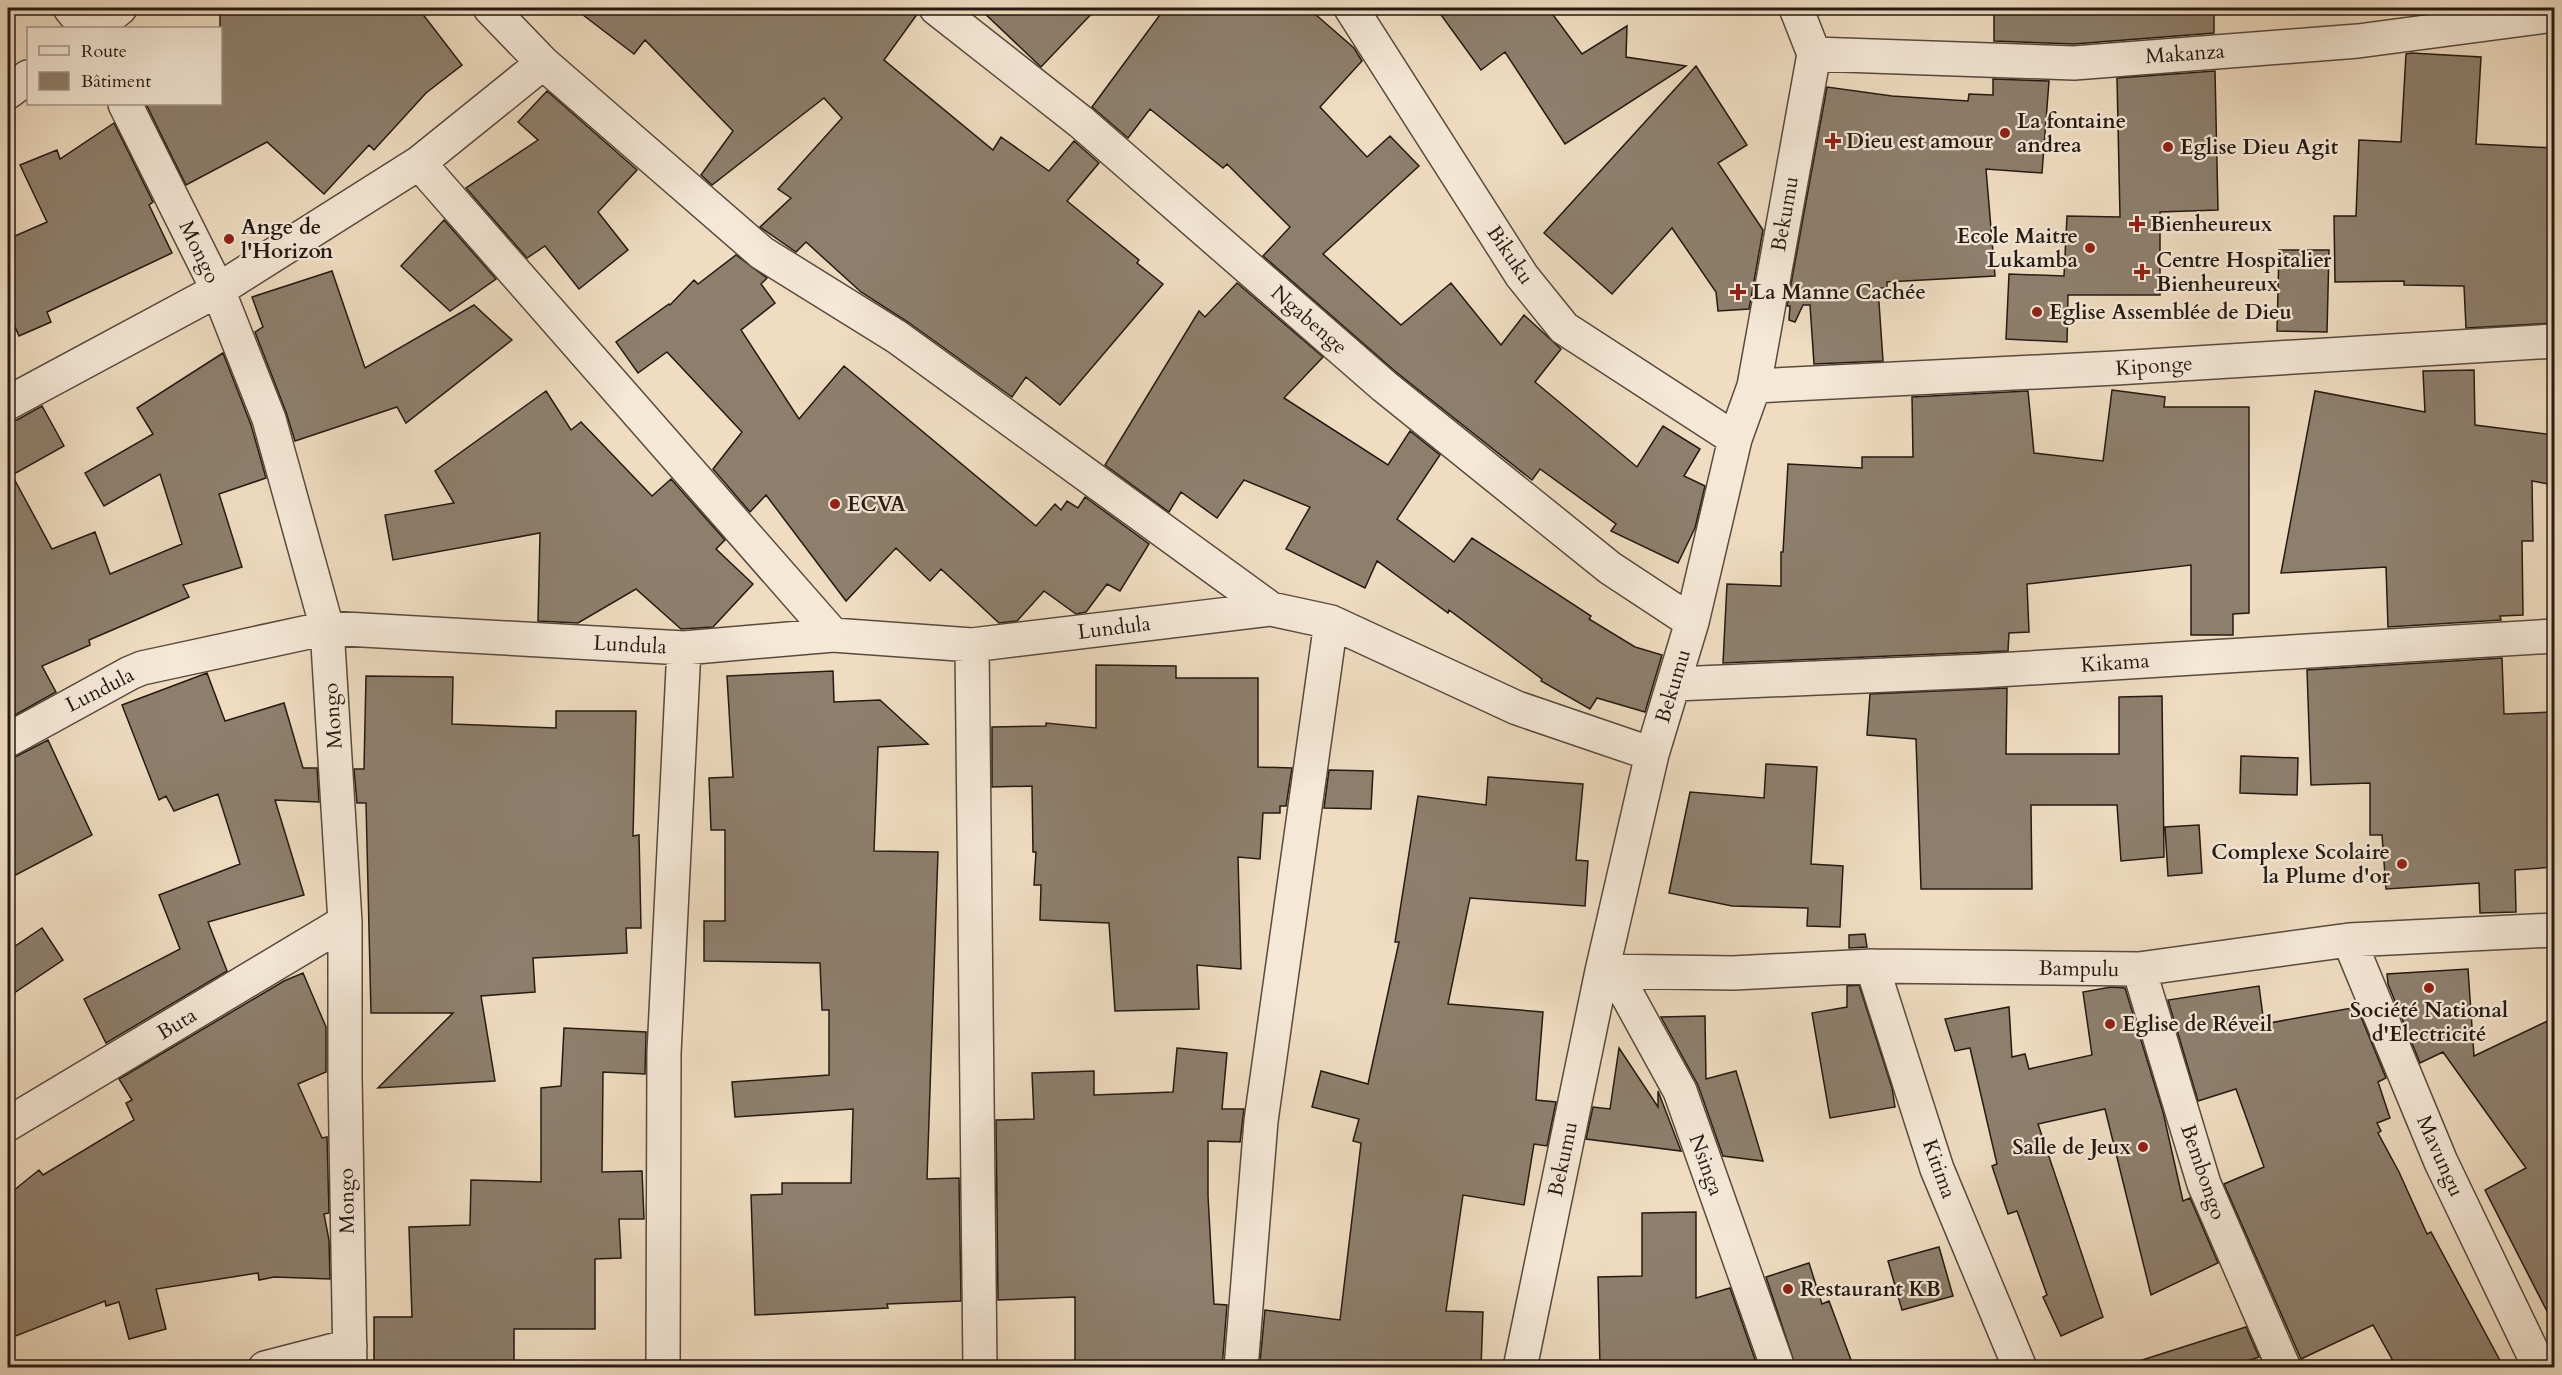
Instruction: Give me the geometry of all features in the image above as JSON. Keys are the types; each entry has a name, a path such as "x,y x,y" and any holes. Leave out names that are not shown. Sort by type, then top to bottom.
{"street":[{"path":"70,8 85,27"},
{"path":"96,27 120,8"},
{"path":"490,8 543,63 762,253 897,337 1271,609 1330,622 1517,708 1652,754"},
{"name":"Ngabenge","path":"936,8 1081,122 1402,400 1610,568 1692,622"},
{"name":"Bikuku","path":"1351,8 1522,276 1564,328 1735,439"},
{"path":"1796,8 1814,54"},
{"name":"Makanza","path":"1814,54 2074,63 2358,41 2554,15"},
{"name":"Bekumu","path":"1520,1368 1608,971 1652,754 1692,622 1735,439 1754,386 1814,54"},
{"path":"8,403 218,290 419,163 543,63"},
{"path":"8,92 27,78"},
{"name":"Mongo","path":"126,105 218,290 269,419 327,628 345,922 350,1357"},
{"path":"419,163 833,635"},
{"name":"Kiponge","path":"1754,386 2116,368 2554,341"},
{"name":"Lundula","path":"8,740 142,668 327,628 684,648 833,635 972,645 1271,609"},
{"path":"1241,1368 1260,1121 1330,622"},
{"name":"Kikama","path":"1675,684 1981,671 2554,636"},
{"path":"972,645 980,1368"},
{"path":"663,1368 664,1053 684,648"},
{"name":"Buta","path":"8,1124 345,922"},
{"name":"Bampulu","path":"1608,971 1733,973 1872,966 2139,969 2349,940 2554,930"},
{"name":"Mavungu","path":"2349,940 2441,1162 2540,1368"},
{"name":"Kitima","path":"1872,966 1937,1169 2020,1368"},
{"name":"Bembongo","path":"2139,969 2204,1184 2284,1368"},
{"name":"Nsinga","path":"1608,971 1680,1091 1778,1368"},
{"path":"265,1368 350,1357"}],"building":[{"path":"220,8 418,8 462,65 426,93 374,150 369,145 324,194 267,142 186,185 146,105 222,105 222,27 220,27"},
{"path":"574,8 918,8 918,13 884,60 993,150 1001,137 1049,171 1074,141 1099,163 1067,201 1139,260 1137,263 1163,284 1060,405 1026,377 1012,397 908,322 861,292 806,242 796,252 760,227 791,198 778,189 842,118 824,98 712,185 701,175 733,131 645,40 634,54"},
{"path":"979,8 1097,8 1041,67"},
{"path":"1165,8 1308,8 1354,48 1362,61 1320,107 1367,157 1390,136 1419,166 1323,254 1401,325 1451,283 1501,345 1524,315 1561,349 1535,382 1637,467 1663,426 1700,449 1684,476 1705,486 1695,528 1678,563 1611,531 1616,524 1540,469 1532,480 1396,372 1263,256 1290,227 1227,164 1223,168 1150,109 1128,138 1092,107"},
{"path":"1436,8 1548,8 1582,54 1627,26 1626,57 1686,66 1565,144 1505,52 1481,70"},
{"path":"1994,8 2214,8 2214,33 2074,44 1994,41"},
{"path":"2406,54 2481,57 2476,144 2554,148 2554,323 2466,328 2464,286 2404,285 2404,281 2335,282 2334,216 2356,216 2359,140 2401,142"},
{"path":"1696,66 1747,145 1718,163 1763,230 1749,309 1718,311 1716,292 1672,228 1612,294 1544,233"},
{"path":"2215,71 2218,210 2160,212 2160,295 2068,295 2067,342 2006,339 2009,274 2064,276 2067,216 2120,217 2117,78"},
{"path":"1993,79 2049,81 2042,173 1986,169 1995,276 1887,282 1887,288 1878,288 1883,361 1814,364 1810,305 1803,305 1795,322 1789,320 1790,306 1787,306 1827,87 1892,96 1968,101 1969,94 1993,95"},
{"path":"547,91 637,170 598,212 628,250 579,289 545,246 527,258 466,188 538,140 518,122"},
{"path":"114,123 153,202 149,205 172,253 47,312 51,322 19,336 8,311 8,239 47,222 20,165 57,150 60,159"},
{"path":"444,220 496,279 450,311 401,266"},
{"path":"2279,250 2329,250 2327,332 2277,331"},
{"path":"736,255 767,278 761,284 775,303 741,330 799,419 844,366 1036,526 1055,504 1061,510 1067,501 1078,508 1085,497 1149,544 1120,591 1107,584 1086,612 1076,614 1044,591 1017,621 999,623 941,569 930,581 896,548 846,601 766,495 750,512 713,469 742,432 667,352 638,373 616,342 670,305 694,280 698,284"},
{"path":"332,271 365,368 474,305 512,340 406,423 397,407 295,441 255,332 263,327 252,297"},
{"path":"1237,283 1323,357 1284,398 1388,465 1410,431 1440,455 1397,519 1454,562 1472,538 1591,616 1589,619 1635,647 1662,655 1645,712 1597,698 1590,709 1541,681 1542,679 1449,610 1448,613 1377,561 1365,588 1286,549 1310,507 1244,480 1217,518 1181,492 1169,512 1105,465 1199,311 1205,317"},
{"path":"223,353 251,425 266,478 219,494 242,567 183,585 189,597 89,640 90,645 42,666 56,692 8,719 8,422 17,420 42,406 64,446 12,475 52,549 95,532 110,574 182,544 160,474 104,506 85,473 153,434 137,408"},
{"path":"2474,370 2475,425 2554,435 2549,484 2532,481 2533,541 2522,541 2523,615 2500,616 2501,620 2388,627 2386,567 2281,573 2315,391 2425,412 2423,371"},
{"path":"2112,390 2165,397 2164,407 2249,407 2249,613 2233,614 2233,635 2191,635 2191,565 2027,584 2029,632 2009,633 2008,651 1723,663 1727,584 1781,586 1781,552 1783,552 1788,464 1862,468 1862,457 1913,457 1912,397 2028,391 2034,453 2103,461"},
{"path":"546,391 571,430 581,422 652,496 671,479 725,540 716,549 753,584 713,627 681,629 636,589 578,623 538,621 540,533 393,560 385,515 454,503 435,471"},
{"path":"2502,658 2504,714 2554,712 2554,867 2515,870 2516,912 2480,913 2479,883 2386,889 2382,835 2370,835 2370,783 2311,785 2307,670"},
{"path":"1096,665 1176,666 1176,678 1258,678 1258,767 1292,768 1286,806 1280,806 1280,813 1263,813 1260,859 1238,857 1241,969 1197,965 1199,1009 1115,1011 1109,923 1040,920 1041,885 1034,885 1036,852 1033,852 1032,786 992,787 992,727 1046,726 1046,723 1096,728"},
{"path":"833,671 834,702 880,700 928,744 878,747 874,851 938,852 927,1179 959,1178 961,1301 887,1304 888,1308 755,1315 751,1195 782,1194 782,1183 851,1183 853,1109 735,1117 732,1082 829,1075 829,1010 822,1010 820,963 704,961 704,921 725,921 725,830 711,830 709,778 733,777 727,676"},
{"path":"207,673 225,721 284,703 303,768 317,768 319,802 275,800 304,895 208,922 227,971 106,1043 84,999 180,949 159,895 240,864 218,794 174,811 166,796 159,800 122,705"},
{"path":"366,676 453,677 452,724 556,728 556,711 636,711 633,836 639,835 641,928 626,928 627,953 533,958 535,992 481,996 495,1081 378,1088 453,1013 371,1013 366,803 357,803 354,769 364,769"},
{"path":"2007,688 2006,754 2119,754 2119,697 2162,696 2164,857 2121,861 2117,805 2031,805 2032,889 1921,889 1916,739 1867,735 1870,694"},
{"path":"48,740 92,835 8,879 8,759"},
{"path":"2241,756 2298,758 2297,795 2240,793"},
{"path":"1766,764 1817,767 1811,864 1843,866 1840,927 1807,926 1808,908 1732,906 1669,893 1690,792 1764,798"},
{"path":"1329,770 1373,771 1371,809 1324,808"},
{"path":"1488,777 1583,784 1576,860 1588,861 1585,906 1470,898 1448,1004 1543,1012 1536,1100 1556,1102 1547,1146 1534,1144 1524,1205 1463,1195 1446,1311 1483,1312 1481,1368 1303,1368 1260,1362 1265,1310 1340,1320 1361,1143 1353,1141 1359,1119 1312,1107 1321,1071 1368,1084 1399,942 1395,942 1418,796 1486,805"},
{"path":"2199,825 2202,873 2168,876 2165,827"},
{"path":"42,928 63,960 8,997 8,951"},
{"path":"1865,934 1867,947 1849,948 1849,935"},
{"path":"2468,969 2474,1056 2554,1018 2554,1325 2485,1190 2526,1168 2443,1052 2420,1063 2388,984 2387,974"},
{"path":"303,973 326,1027 326,1072 298,1084 322,1138 327,1137 329,1213 324,1214 329,1240 330,1279 274,1277 259,1280 258,1273 156,1289 166,1329 129,1339 119,1302 106,1306 105,1301 8,1339 8,1195 39,1170 43,1175 134,1120 126,1103 132,1100 119,1079 284,981"},
{"path":"1859,985 1892,1088 1895,1107 1830,1118 1812,1013 1847,1007 1847,986"},
{"path":"2259,986 2264,1024 2357,1007 2386,1078 2378,1082 2390,1118 2377,1123 2381,1131 2378,1133 2399,1172 2427,1234 2431,1232 2504,1368 2397,1368 2373,1325 2301,1359 2224,1184 2264,1167 2236,1089 2198,1101 2168,1000"},
{"path":"2111,987 2125,988 2163,1112 2183,1201 2190,1198 2218,1263 2151,1295 2105,1109 2038,1124 2103,1317 2061,1336 2043,1297 2047,1295 2017,1211 2008,1214 1992,1166 1997,1164 1970,1048 1955,1051 1945,1019 2009,1007 2012,1057 2025,1054 2029,1069 2092,1055 2083,992"},
{"path":"1705,1016 1706,1079 1736,1071 1763,1161 1723,1156 1698,1085 1661,1017"},
{"path":"564,1028 646,1032 645,1074 603,1072 602,1172 642,1171 644,1219 619,1219 621,1258 595,1259 595,1329 514,1329 514,1368 374,1368 374,1317 412,1317 409,1227 470,1225 471,1180 541,1182 541,1088 561,1086"},
{"path":"1177,1048 1227,1053 1222,1109 1244,1109 1240,1142 1208,1141 1208,1196 1214,1304 1227,1305 1222,1368 1075,1368 1075,1297 998,1300 996,1120 1034,1119 1032,1073 1094,1071 1094,1095 1173,1092"},
{"path":"1619,1048 1658,1107 1658,1091 1681,1151 1586,1139 1593,1107 1610,1109"},
{"path":"1696,1212 1696,1298 1730,1288 1758,1368 1600,1368 1598,1277 1642,1276 1642,1213"},
{"path":"1939,1247 1953,1296 1902,1310 1888,1261"},
{"path":"1809,1263 1822,1304 1829,1301 1854,1368 1796,1368 1766,1277"},
{"path":"2246,1327 2259,1357 2227,1368 2144,1368 2142,1360"}],"place":[{"name":"La fontaine andrea","path":"2005,133"},
{"name":"Dieu est amour","path":"1833,141"},
{"name":"Eglise Dieu Agit","path":"2168,147"},
{"name":"Bienheureux","path":"2137,224"},
{"name":"Ange de l'Horizon","path":"229,239"},
{"name":"Ecole Maitre Lukamba","path":"2090,248"},
{"name":"Centre Hospitalier Bienheureux","path":"2142,272"},
{"name":"La Manne Cachée","path":"1738,292"},
{"name":"Eglise Assemblée de Dieu","path":"2037,312"},
{"name":"ECVA","path":"835,504"},
{"name":"Complexe Scolaire la Plume d'or","path":"2402,864"},
{"name":"Société National d'Electricité","path":"2429,988"},
{"name":"Eglise de Réveil","path":"2110,1024"},
{"name":"Salle de Jeux","path":"2143,1147"},
{"name":"Restaurant KB","path":"1788,1289"}]}
